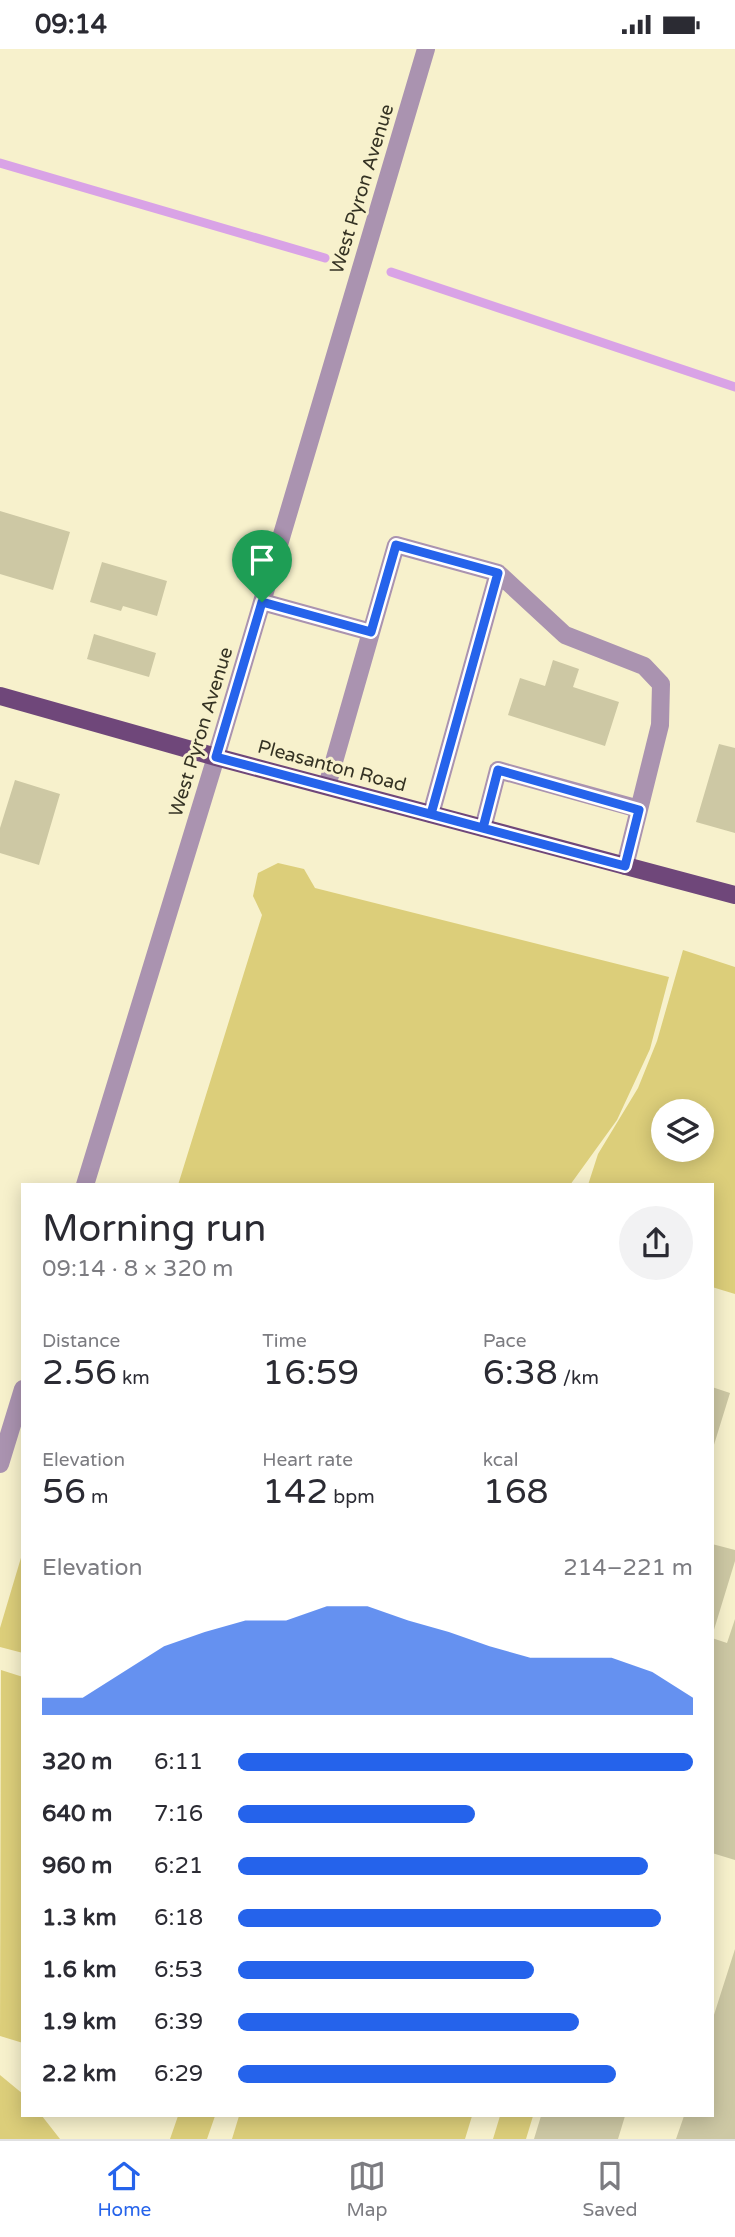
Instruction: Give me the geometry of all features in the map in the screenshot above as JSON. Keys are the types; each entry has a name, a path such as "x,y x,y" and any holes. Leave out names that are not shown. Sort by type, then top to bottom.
{"main road":[{"name":"Pleasanton Road","path":"0,696 216,757 735,895"}],"street":[{"name":"West Pyron Avenue","path":"86,1183 216,757 426,49"},
{"path":"327,786 396,545 498,573 565,635 644,666 661,684 660,725 625,866"},
{"path":"431,814 498,573"},
{"path":"262,602 371,632"},
{"path":"483,828 498,770 639,810"},
{"path":"0,1464 21,1396"}],"shaded area":[{"path":"278,863 304,869 315,888 669,977 650,1049 617,1120 571,1183 179,1183 262,915 253,896 258,873"},
{"path":"683,950 735,967 735,1294 714,1288 714,1183 589,1183 598,1154 638,1088 657,1041"},
{"path":"21,1558 21,1652 0,1647 0,1628"},
{"path":"1,1670 21,1676 21,2042 0,2036"},
{"path":"0,2075 21,2092 21,2117 43,2117 60,2139 0,2139"},
{"path":"178,2117 215,2117 207,2139 170,2139"},
{"path":"239,2117 472,2117 465,2139 232,2139"},
{"path":"500,2117 533,2117 526,2139 493,2139"}],"building":[{"path":"0,511 70,532 53,590 0,574"},
{"path":"102,562 167,581 157,616 123,606 121,611 90,602"},
{"path":"94,634 156,653 149,677 87,659"},
{"path":"553,660 579,669 573,687 619,702 605,746 508,715 520,678 545,686"},
{"path":"719,744 735,748 735,833 696,822"},
{"path":"15,780 60,794 39,865 0,853 0,828"},
{"path":"714,1388 730,1393 714,1445"},
{"path":"714,1545 735,1550 735,1561 714,1630"},
{"path":"735,1619 735,1860 714,1854 714,1639 727,1643"},
{"path":"735,1949 735,2139 676,2139 684,2117 714,2117 714,2015"},
{"path":"541,2117 625,2117 618,2139 534,2139"}],"waterway":[{"path":"0,163 325,258"},
{"path":"391,272 735,387"}],"route":[{"path":"396,545 498,573 431,814 483,828 498,770 639,810 625,866 216,757 262,602 371,632 396,545"}]}
